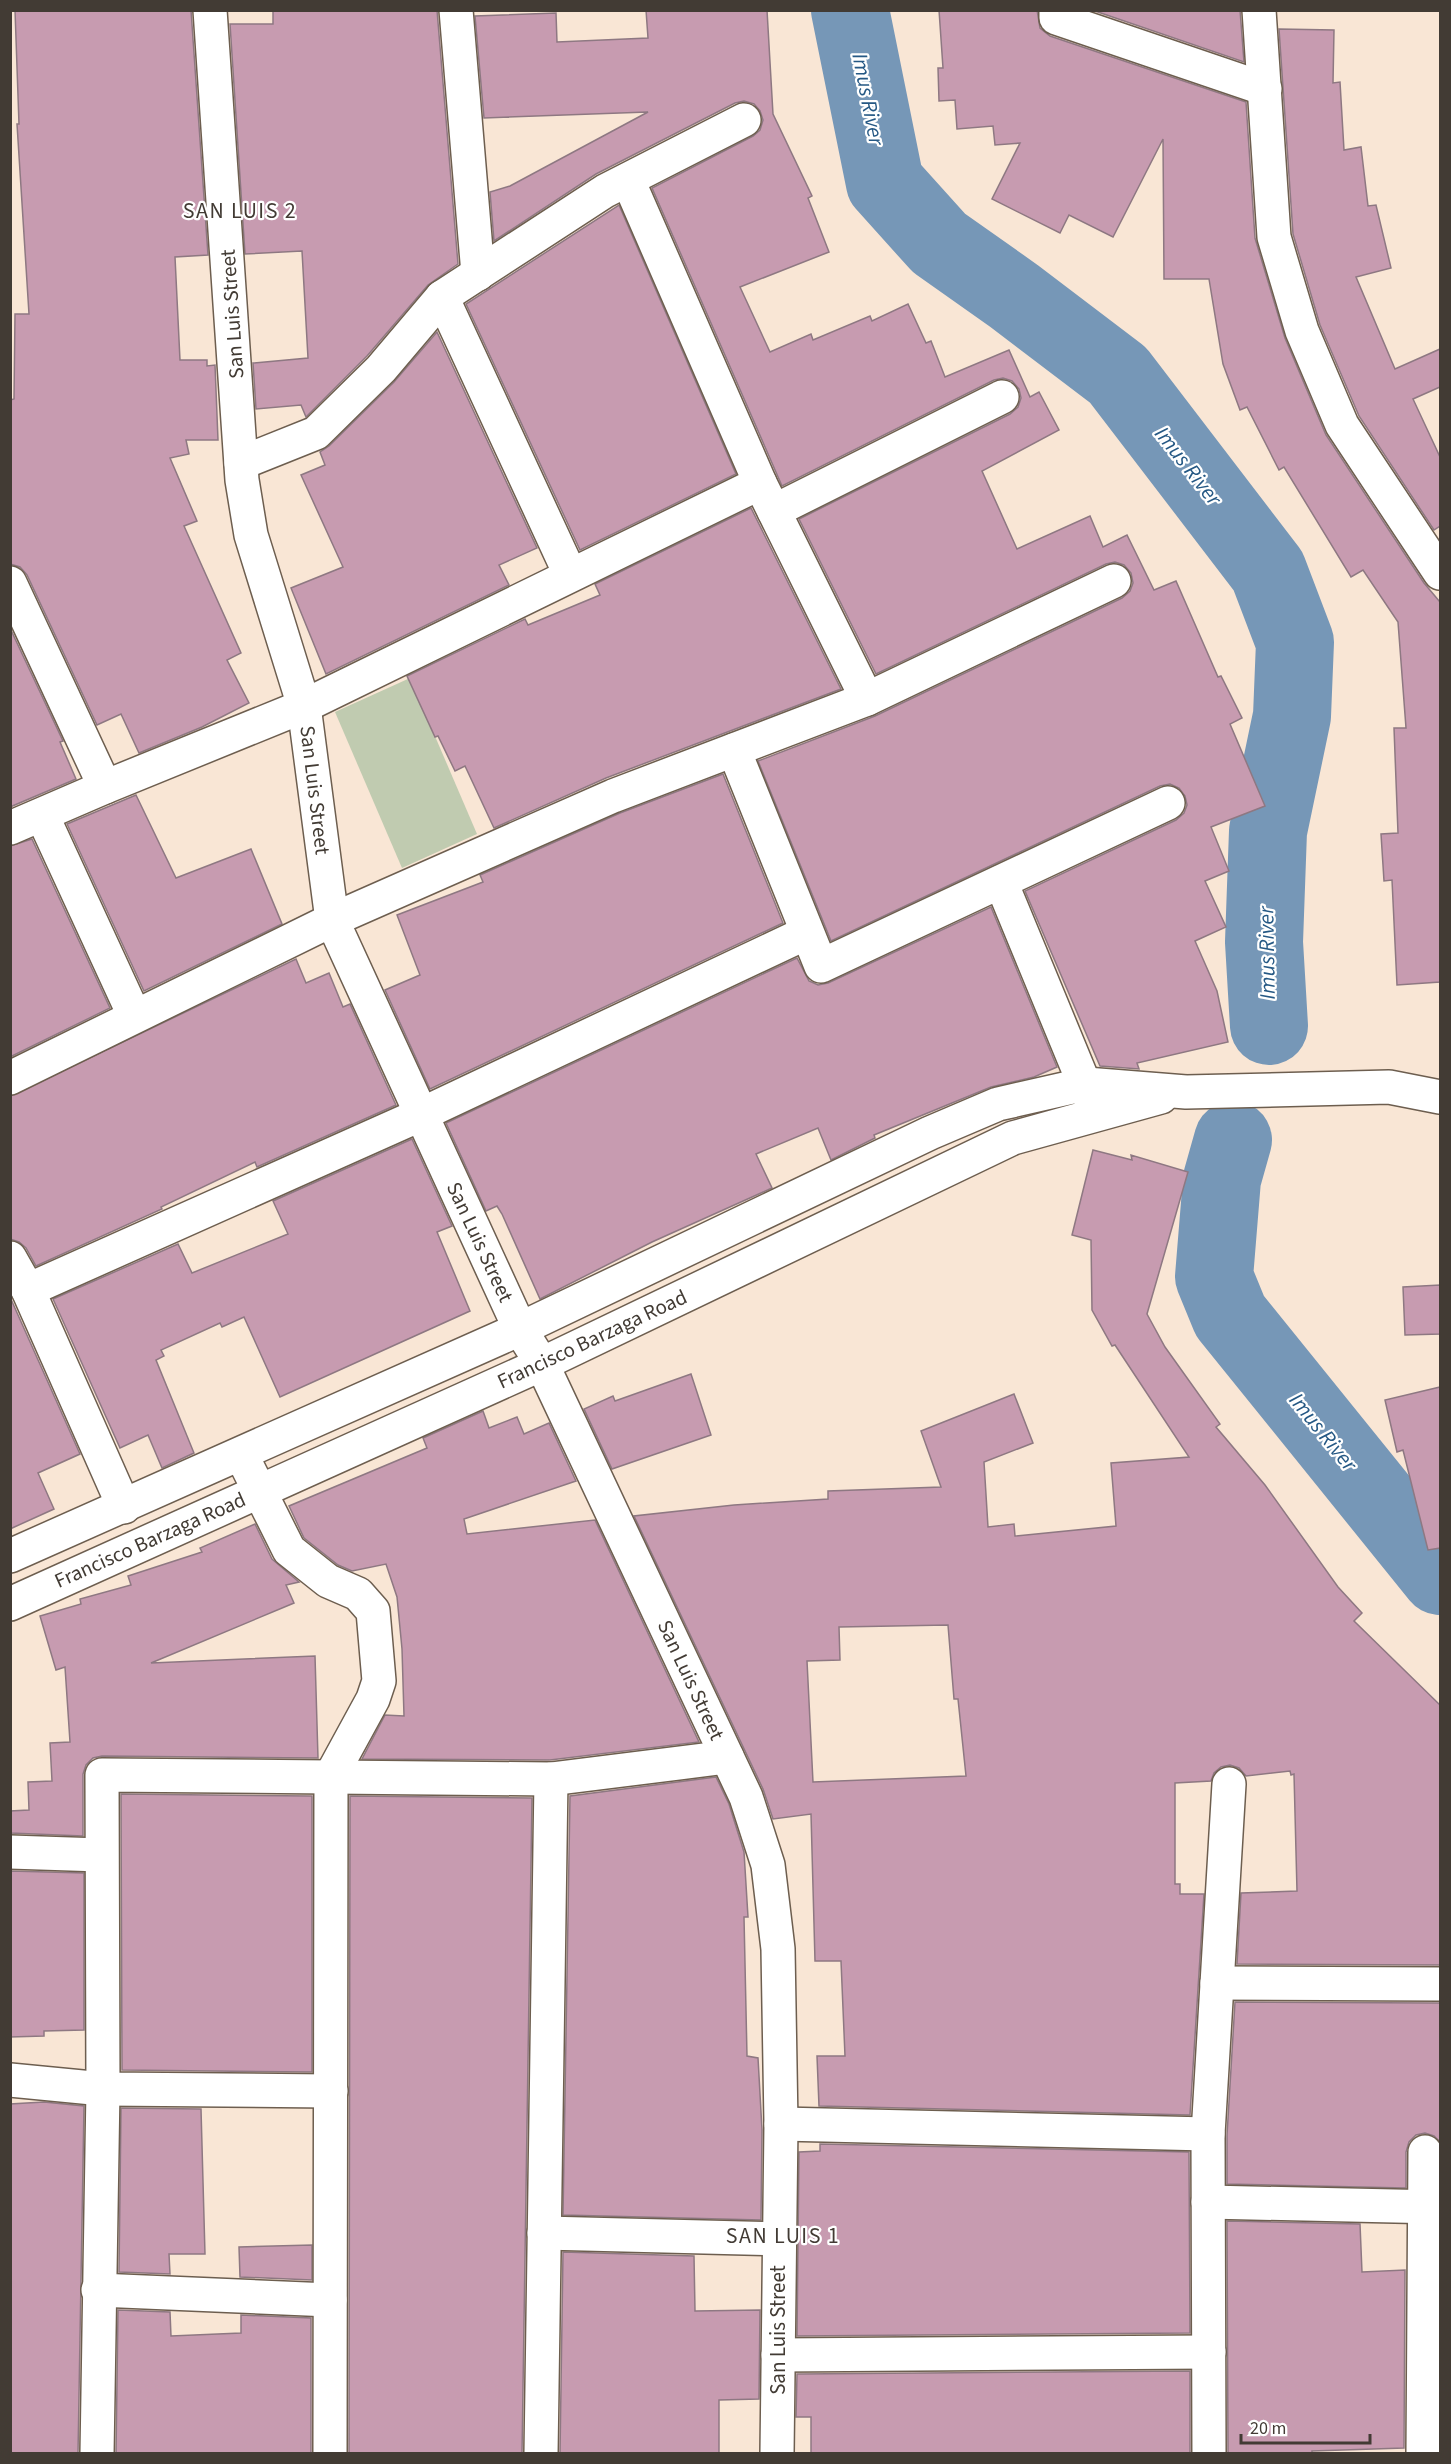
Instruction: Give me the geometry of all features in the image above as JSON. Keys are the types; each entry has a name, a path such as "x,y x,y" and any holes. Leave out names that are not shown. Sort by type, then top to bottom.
{"street":[{"name":"San Luis Street","path":"210,10 241,463 251,535 304,706 332,920 520,1329 542,1364 728,1756 746,1797 768,1865 777,1948 781,2124 777,2454"},
{"path":"456,10 478,274"},
{"path":"1056,10 1056,18 1265,89"},
{"path":"1259,10 1274,237 1302,331 1342,425 1440,573"},
{"path":"241,463 316,433 381,369 442,297 605,191 744,120"},
{"path":"627,180 767,497 867,699"},
{"path":"442,297 570,574"},
{"path":"10,828 304,706 570,574 767,497 1002,397"},
{"path":"10,1078 134,1015 332,920 612,796 867,699 1114,581"},
{"path":"12,588 105,787"},
{"path":"734,750 821,966 1168,803"},
{"path":"42,815 134,1015"},
{"path":"1001,882 1086,1084 1097,1116"},
{"path":"28,1290 422,1114 806,933"},
{"name":"Francisco Barzaga Road","path":"1382,1087 1440,1072"},
{"name":"Francisco Barzaga Road","path":"10,1556 520,1329 930,1133 998,1104 1086,1084 1183,1092 1382,1087 1440,1097"},
{"name":"Francisco Barzaga Road","path":"10,1604 542,1364 1013,1138 1183,1092"},
{"path":"10,1258 28,1290 124,1507"},
{"path":"241,1454 289,1550 328,1581 358,1594 373,1611 379,1681 373,1699 332,1776 330,2454"},
{"path":"97,2454 103,2089 102,1775 551,1779 728,1756"},
{"path":"541,2454 551,1779"},
{"path":"1209,2454 1208,2134 1229,1784"},
{"path":"10,1852 101,1855"},
{"path":"1217,1983 1440,1984"},
{"path":"10,2080 103,2089 331,2091"},
{"path":"781,2124 1208,2134"},
{"path":"1423,2454 1433,2207 1425,2152"},
{"path":"1208,2202 1433,2207"},
{"path":"544,2233 779,2239"},
{"path":"98,2290 330,2300"},
{"path":"778,2355 1209,2352"}],"green space":[{"path":"410,678 477,834 402,868 335,712"}],"building":[{"path":"15,10 191,10 208,255 175,257 180,360 207,360 207,366 215,365 218,440 186,440 189,454 170,458 197,521 184,526 241,653 227,660 249,703 202,727 139,753 121,714 97,725 27,575 20,567 10,564 10,400 14,399 15,314 29,314 17,124 19,124"},
{"path":"273,10 437,10 458,264 428,285 367,356 306,417 301,405 256,409 253,363 308,358 302,251 245,254 230,24 273,24"},
{"path":"646,10 767,10 773,114 812,196 808,198 829,252 740,287 770,352 811,334 813,340 870,316 872,321 908,304 926,343 931,341 945,377 1009,350 1030,397 1039,392 1059,430 982,471 1017,549 1090,516 1103,547 1127,535 1154,590 1176,581 1218,677 1221,676 1242,718 1230,724 1265,806 1211,827 1229,871 1205,881 1226,927 1195,941 1217,991 1228,1042 1137,1063 1139,1069 1100,1066 1025,891 1176,820 1184,813 1187,805 1185,796 1179,788 1170,784 1160,786 831,941 758,761 875,716 1122,598 1130,591 1133,583 1131,573 1124,565 1115,562 1106,564 876,674 799,519 1010,414 1018,407 1021,398 1019,389 1012,381 1003,378 994,380 782,486 652,188 753,136 760,130 763,120 754,104 744,101 735,103 596,174 494,241 490,192 510,186 648,112 484,118 475,16 556,13 557,42 648,38"},
{"path":"939,10 1037,10 1040,28 1050,36 1246,102 1255,238 1285,338 1326,435 1424,583 1440,602 1440,982 1397,985 1392,880 1384,881 1381,834 1398,833 1394,728 1406,728 1398,622 1363,570 1351,577 1284,467 1279,470 1247,407 1240,410 1223,364 1209,279 1164,279 1163,139 1113,237 1069,215 1060,233 992,199 1020,143 995,145 993,126 957,129 955,100 939,101 938,68 943,68"},
{"path":"1092,10 1240,10 1244,62"},
{"path":"1279,29 1334,30 1333,83 1340,82 1344,150 1361,147 1368,206 1376,205 1391,268 1356,277 1395,369 1440,349 1440,387 1413,399 1440,457 1440,526 1434,530 1359,416 1320,325 1293,234"},
{"path":"619,205 736,474 580,550 466,304"},
{"path":"437,332 537,548 499,565 509,585 326,674 291,588 343,567 301,475 325,465 320,452 329,446 394,382"},
{"path":"751,508 841,689 606,778 494,828 465,766 455,771 438,736 435,737 407,676 525,619 528,625 600,595 595,584"},
{"path":"10,628 63,741 60,742 76,779 10,807"},
{"path":"723,774 783,923 430,1089 385,990 420,975 397,915 483,882 480,875 620,813"},
{"path":"136,795 176,878 251,849 282,924 144,991 67,824"},
{"path":"32,839 110,1008 10,1057 10,846"},
{"path":"991,907 1057,1067 1034,1077 991,1087 874,1135 875,1138 831,1160 818,1128 756,1154 772,1188 652,1242 540,1299 502,1214 497,1206 486,1211 446,1123 797,958 809,981 818,985 828,983"},
{"path":"296,959 306,983 329,973 343,1007 350,1004 396,1105 257,1167 255,1162 161,1207 162,1209 36,1266 26,1248 10,1239 10,1096"},
{"path":"412,1139 452,1226 437,1232 470,1311 280,1397 244,1317 222,1327 220,1323 161,1350 164,1356 156,1360 194,1453 162,1468 148,1435 120,1448 53,1299 178,1244 192,1273 288,1234 273,1201"},
{"path":"1093,1150 1132,1160 1131,1155 1188,1172 1147,1314 1165,1347 1220,1424 1216,1427 1265,1485 1338,1587 1362,1613 1354,1621 1440,1705 1440,1965 1237,1964 1241,1893 1297,1891 1294,1774 1291,1775 1290,1771 1246,1776 1239,1768 1230,1765 1221,1767 1214,1773 1211,1781 1175,1783 1175,1884 1180,1884 1180,1894 1204,1894 1190,2115 819,2106 817,2056 845,2056 841,1961 815,1961 811,1814 773,1819 763,1789 634,1516 734,1505 828,1499 828,1491 941,1487 921,1431 1014,1394 1033,1443 984,1462 988,1527 1014,1524 1015,1536 1116,1526 1111,1463 1189,1457 1115,1345 1112,1346 1092,1310 1091,1240 1072,1235","holes":["948,1625 954,1699 958,1699 966,1776 813,1782 807,1661 840,1660 839,1627"]},
{"path":"1440,1285 1440,1334 1405,1335 1403,1287"},
{"path":"10,1297 80,1454 38,1473 54,1509 10,1529"},
{"path":"691,1374 711,1435 612,1469 584,1409 613,1396 615,1401"},
{"path":"1440,1387 1440,1548 1428,1550 1403,1450 1397,1452 1385,1400"},
{"path":"483,1411 489,1428 517,1417 524,1434 549,1423 576,1481 464,1519 467,1534 595,1520 699,1742 550,1760 362,1759 385,1715 404,1716 402,1649 397,1597 386,1564 352,1571 338,1565 304,1538 289,1506 427,1448 423,1438"},
{"path":"255,1524 272,1559 299,1582 286,1585 294,1603 151,1663 315,1656 318,1758 102,1756 93,1758 86,1765 83,1774 83,1836 10,1833 10,1811 29,1810 28,1782 52,1781 50,1743 70,1742 65,1667 56,1670 40,1616 81,1604 80,1599 131,1585 128,1576 202,1552 200,1548"},
{"path":"716,1777 729,1804 744,1852 748,1917 744,1917 747,2056 758,2058 762,2130 761,2220 563,2215 570,1796"},
{"path":"121,1794 312,1796 312,2072 122,2070"},
{"path":"350,1796 532,1798 522,2454 349,2454"},
{"path":"10,1871 84,1873 84,2030 44,2031 44,2036 10,2037"},
{"path":"1235,2002 1440,2003 1440,2142 1434,2136 1425,2133 1416,2135 1409,2142 1406,2152 1406,2188 1227,2184 1227,2135"},
{"path":"44,2102 84,2106 78,2454 10,2454 10,2104"},
{"path":"121,2108 201,2109 205,2254 169,2254 170,2274 119,2272"},
{"path":"820,2144 1189,2152 1190,2333 797,2336 799,2152 820,2151"},
{"path":"1227,2221 1360,2224 1362,2272 1405,2270 1404,2448 1312,2451 1312,2454 1228,2454"},
{"path":"312,2245 312,2280 240,2277 239,2247"},
{"path":"563,2252 694,2256 695,2311 760,2310 759,2399 719,2400 719,2454 560,2454"},
{"path":"118,2310 170,2312 171,2336 241,2333 241,2315 311,2318 311,2454 116,2454"},
{"path":"1190,2371 1190,2454 811,2454 811,2417 796,2417 797,2374"}],"waterway":[{"name":"Imus River","path":"850,10 885,183 939,243 1014,296 1118,375 1268,571 1295,642 1292,716 1268,831 1264,942 1269,1026"},
{"name":"Imus River","path":"1233,1140 1222,1179 1214,1277 1230,1316 1440,1576"}],"district":[{"name":"SAN LUIS 2","path":"240,211"},
{"name":"SAN LUIS 1","path":"783,2236"}]}
